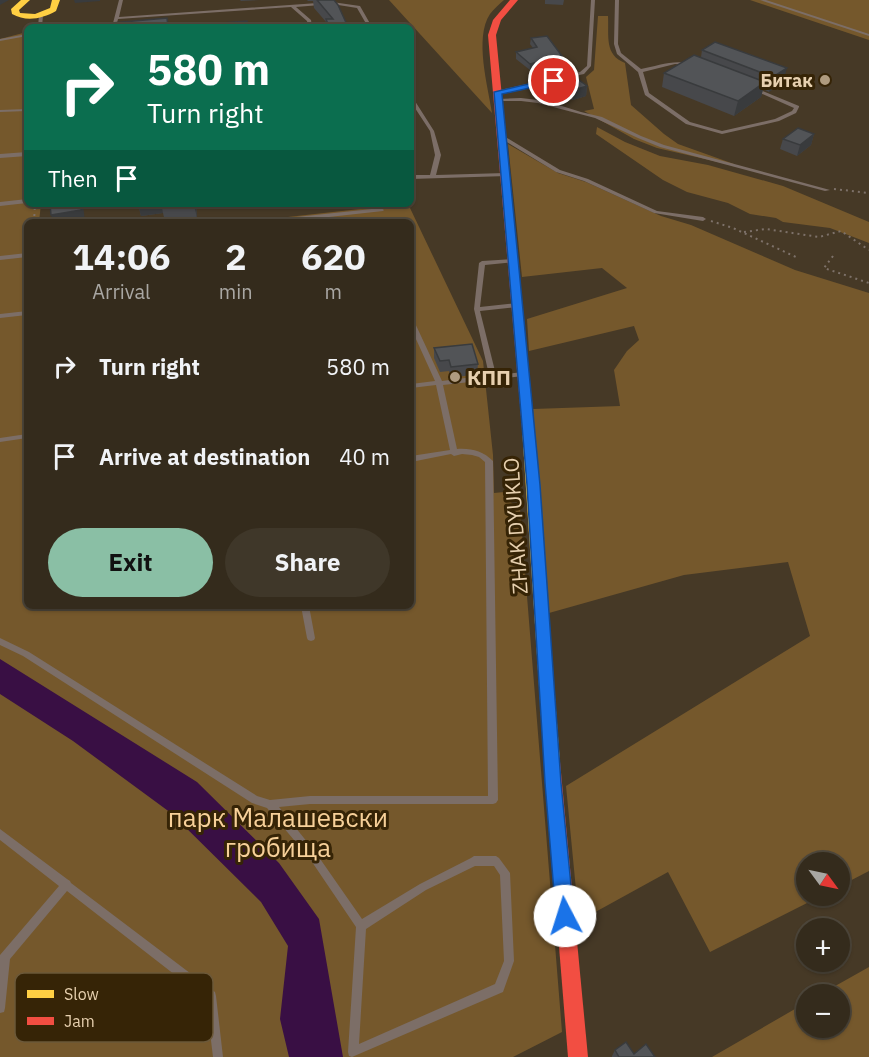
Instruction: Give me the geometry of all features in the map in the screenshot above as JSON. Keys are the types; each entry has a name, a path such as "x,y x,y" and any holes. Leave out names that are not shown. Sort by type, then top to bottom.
{"street":[{"path":"26,0 15,9 16,14 41,21 53,9 56,0"},
{"name":"ZHAK DYUKLO","path":"514,0 497,20 492,35 523,374 553,783 578,1057"}],"lane":[{"path":"115,24 121,0"},
{"path":"498,96 582,73 589,66 593,0"},
{"path":"617,0 616,44 619,54 640,71 646,94 688,123 716,133 726,133 777,120 794,111 797,106 747,86"},
{"path":"762,0 869,35"},
{"path":"117,18 291,5 350,4 359,7 368,24"},
{"path":"291,5 310,24"},
{"path":"0,40 24,36"},
{"path":"640,71 680,63 696,67"},
{"path":"498,96 552,102 578,113 600,117 637,138 662,147 827,190"},
{"path":"414,103 432,131 438,155 433,176"},
{"path":"0,111 24,110"},
{"path":"502,136 558,171 586,180 656,212 703,219"},
{"path":"0,156 24,154"},
{"path":"414,177 505,175"},
{"path":"0,204 24,201"},
{"path":"296,219 381,210"},
{"path":"0,258 24,255"},
{"path":"493,378 477,309 482,263 513,261"},
{"path":"477,309 517,305"},
{"path":"0,316 24,313"},
{"path":"414,328 439,382 454,453"},
{"path":"414,386 523,374"},
{"path":"0,440 24,436"},
{"path":"0,641 36,660 255,800 270,804 310,800 493,800 489,461 483,455 472,451 414,459"},
{"path":"306,609 311,638"},
{"path":"270,804 313,856 361,926 353,1052 499,987 509,961 505,873 496,861 474,861 423,887 361,926"},
{"path":"0,834 181,973"},
{"path":"0,1008 3,960 67,884"},
{"path":"213,1013 218,1057"}],"path":[{"path":"827,190 849,189 869,194"},
{"path":"703,219 744,232 796,257"},
{"path":"744,232 766,229 819,237 832,236 841,231 869,250"},
{"path":"832,256 824,268 869,283"}],"green space":[{"path":"389,0 504,0 490,14 483,36 484,62 492,113 414,27 414,24 411,24"},
{"path":"750,0 869,0 869,40"},
{"path":"598,16 608,16 609,44 618,60 625,63 631,105 678,144 734,164 657,148 634,139 584,111 594,109 586,77 594,70"},
{"name":"парк Малашевски гробища","path":"24,33 24,207 41,207 39,219 24,219 24,609 414,609 414,219 270,219 378,207 410,208 483,361 493,455 494,493 504,492 509,501 520,509 562,1032 513,1057 0,1057 0,39"},
{"path":"597,127 625,142 660,156 708,165 783,186 869,222 869,243 830,228 783,222 776,218 750,214 728,203 687,192 663,180 596,134"},
{"path":"508,144 558,173 586,182 661,216 691,225 795,270 869,293 869,871 850,881 850,852 796,852 796,906 801,906 710,952 668,872 579,921 566,786 810,636 788,562 684,575 549,613 533,409 620,406 614,370 627,351 639,340 634,326 529,351 527,319 627,288 602,268 522,277"},
{"path":"869,967 869,1057 712,1057 796,1008 796,1038 850,1038 850,984 839,984"}],"shaded area":[{"path":"0,659 197,782 279,863 319,919 343,1057 289,1057 280,1019 288,946 261,902 171,813 73,741 0,694"}],"building":[{"path":"317,0 334,0 347,24 328,24 326,19 333,19"},
{"path":"167,18 168,24 112,24"},
{"path":"247,21 248,24 209,24"},
{"path":"547,36 562,56 530,64 516,52 537,47 531,38"},
{"path":"715,42 787,68 773,77 702,50"},
{"path":"694,55 765,82 738,101 664,73"},
{"path":"568,72 587,86 574,90 568,89 550,76"},
{"path":"798,128 814,134 800,145 783,139"},
{"path":"50,207 81,207 81,210 51,215"},
{"path":"472,344 478,364 451,367 449,360 440,361 434,348"},
{"path":"626,1042 634,1054 646,1044 655,1057 619,1057 615,1050"}],"traffic: slow":[{"path":"26,0 15,9 16,14 26,16 44,14 53,9 56,0"},
{"path":"528,428 552,762"}],"traffic: jam":[{"path":"514,0 497,20 492,35 528,428"},
{"path":"552,762 578,1057"}],"place":[{"name":"Битак","path":"825,80"},
{"name":"КПП","path":"455,377"}],"route":[{"path":"554,81 498,92 533,485 553,783 565,916"}]}
